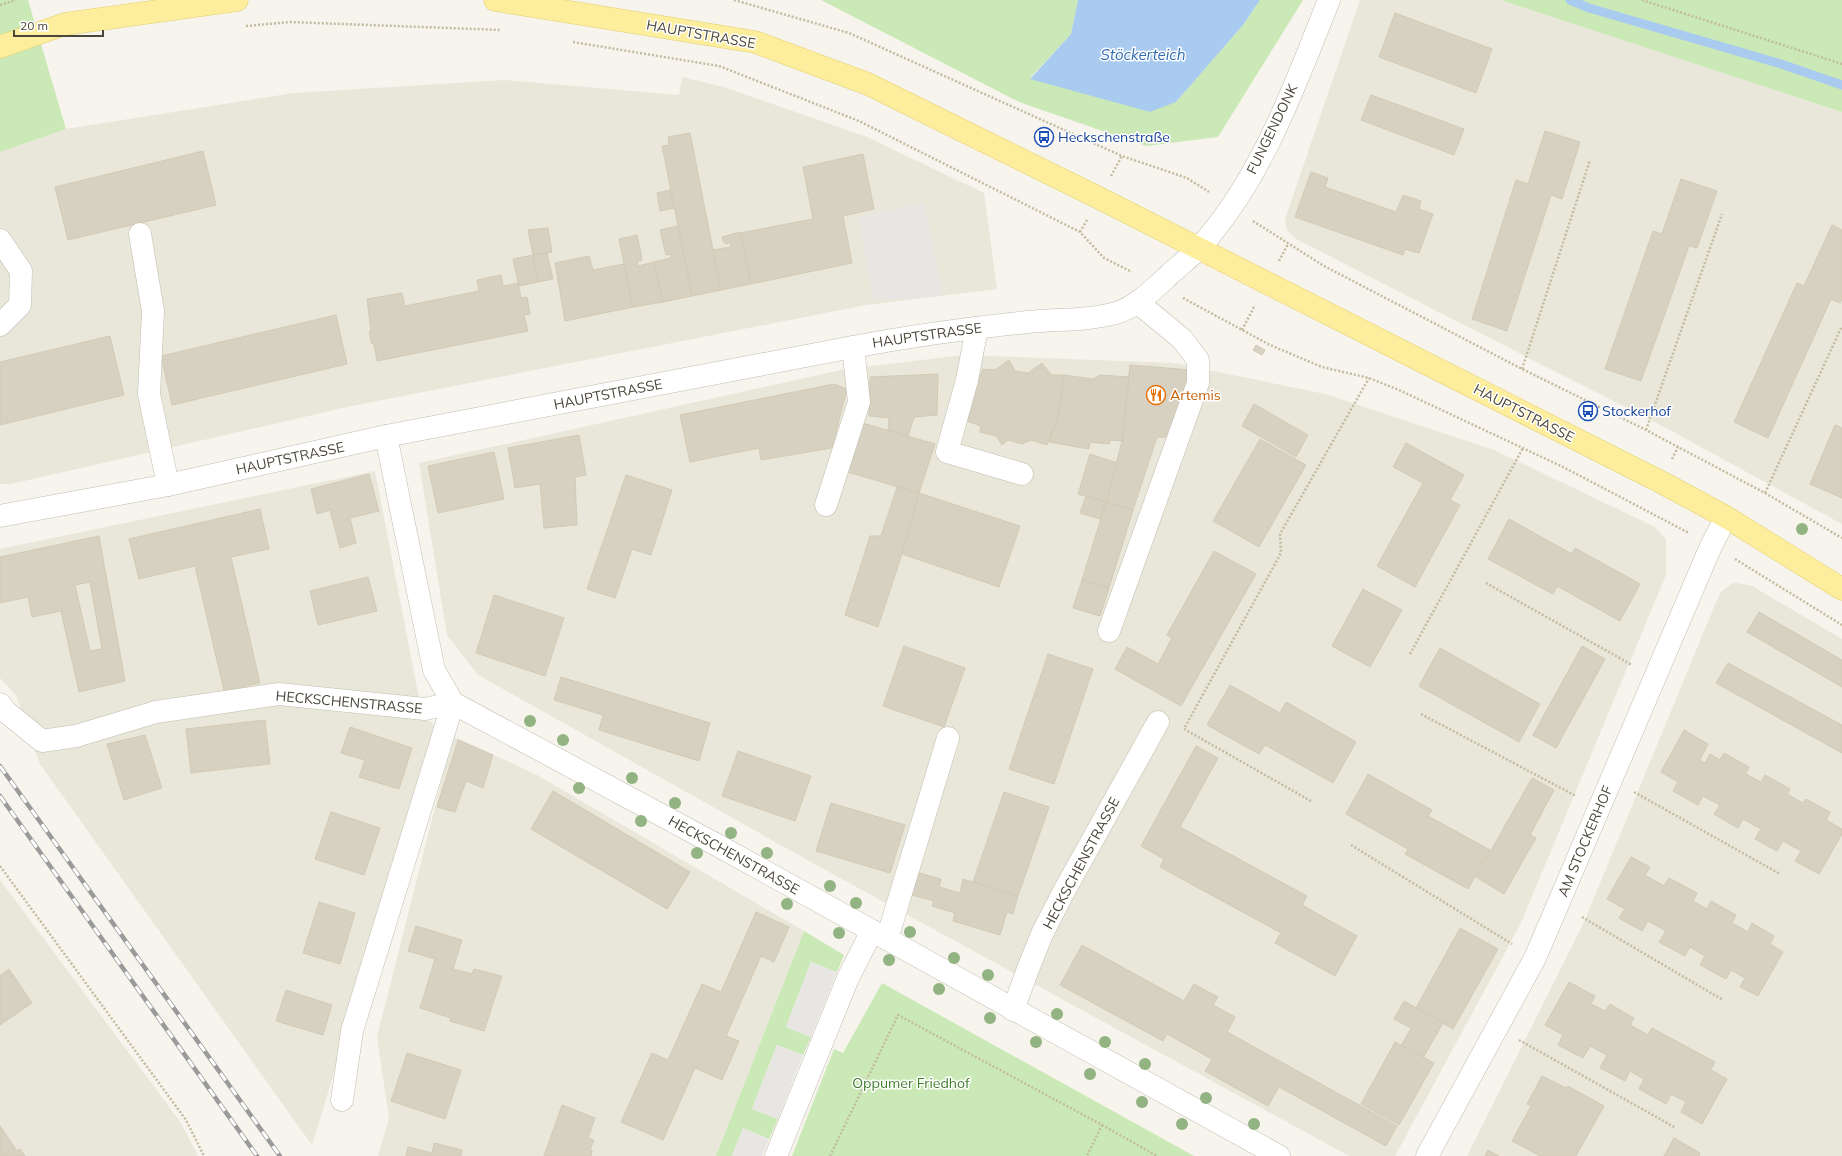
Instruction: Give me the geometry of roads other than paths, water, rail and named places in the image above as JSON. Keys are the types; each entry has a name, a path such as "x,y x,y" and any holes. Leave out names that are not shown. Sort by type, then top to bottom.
{"main road":[{"path":"0,47 65,24 237,0"},
{"name":"HAUPTSTRASSE","path":"495,0 755,42 868,84 1198,248 1659,481 1726,517 1842,589"}],"street":[{"name":"FUNGENDONK","path":"1198,248 1231,206 1263,154 1329,0"},
{"path":"140,234 153,311 149,394 168,485"},
{"path":"0,240 21,271 20,305 0,325"},
{"name":"HAUPTSTRASSE","path":"0,516 168,485 386,436 852,347 920,335 977,328 1047,320 1092,318 1118,312 1137,302 1198,248"},
{"path":"1109,631 1198,383 1198,360 1182,339 1137,302"},
{"path":"977,328 967,380 947,452 1022,474"},
{"path":"826,506 858,402 852,347"},
{"path":"342,1100 352,1031 453,703 434,670 386,436"},
{"name":"AM STOCKERHOF","path":"1427,1156 1535,958 1711,546 1726,517"},
{"name":"HECKSCHENSTRASSE","path":"0,704 5,711 42,740 76,736 156,712 279,694 425,709 453,703 721,847 1279,1156"},
{"name":"HECKSCHENSTRASSE","path":"1013,1010 1028,969 1049,920 1158,722"},
{"path":"776,1156 848,978 880,935 948,738"}],"water":[{"name":"Stöckerteich","path":"1078,0 1260,0 1243,25 1176,102 1150,112 1030,79 1071,34"}],"waterway":[{"path":"1570,0 1589,8 1781,64 1842,85"}],"railway":[{"path":"0,766 280,1156"},
{"path":"0,796 257,1156"}],"place":[{"name":"Heckschenstraße","path":"1044,137"},
{"name":"Artemis","path":"1156,395"},
{"name":"Stockerhof","path":"1588,411"}],"park label":[{"name":"Oppumer Friedhof","path":"911,1083"}]}
